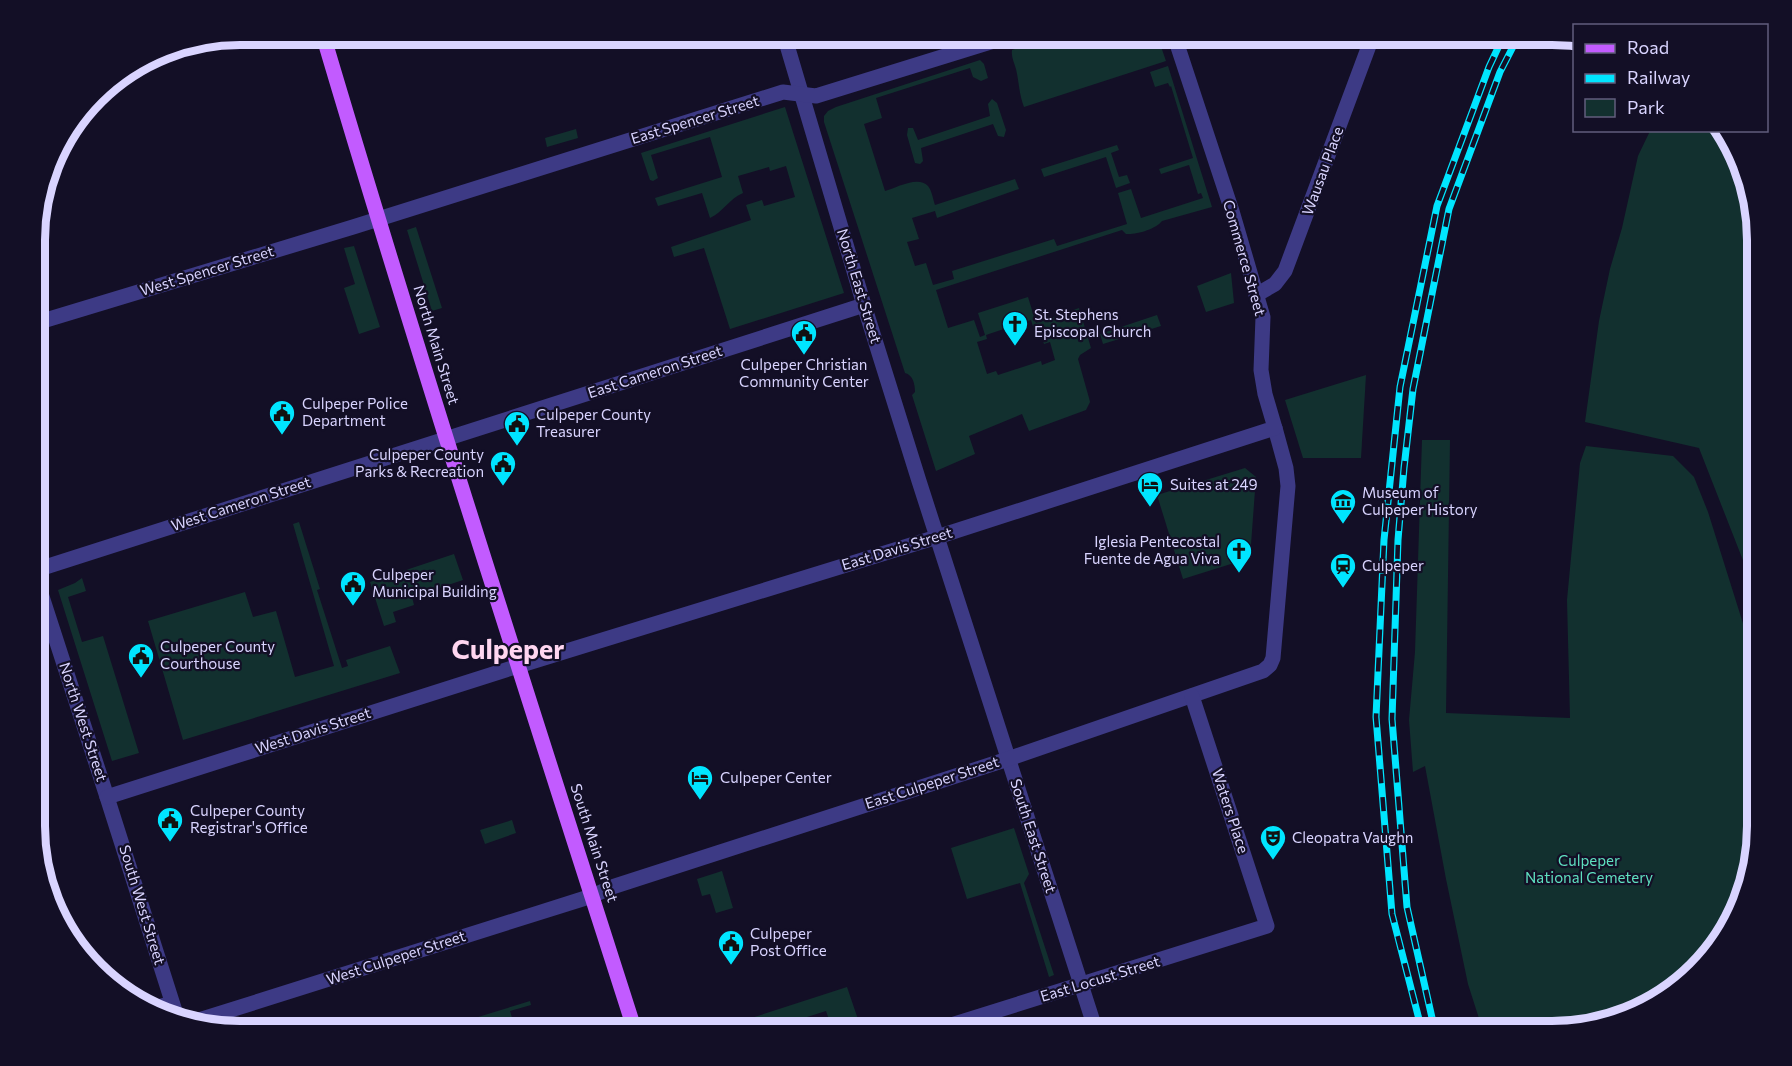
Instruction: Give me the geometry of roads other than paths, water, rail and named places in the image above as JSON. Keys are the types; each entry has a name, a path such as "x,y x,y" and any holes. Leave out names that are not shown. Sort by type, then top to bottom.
{"main road":[{"name":"North Main Street","path":"326,45 378,220 518,666"},
{"name":"South Main Street","path":"518,666 632,1021"}],"street":[{"name":"North East Street","path":"787,45 864,305 936,537"},
{"name":"East Spencer Street","path":"378,220 783,92 816,96 978,45"},
{"name":"Commerce Street","path":"1178,45 1232,212 1263,317 1262,370 1265,394 1286,468 1288,486 1273,658 1270,665"},
{"name":"Wausau Place","path":"1257,296 1275,284 1285,271 1369,45"},
{"name":"West Spencer Street","path":"45,320 378,220"},
{"name":"East Cameron Street","path":"447,439 864,305"},
{"name":"East Davis Street","path":"518,666 936,537 1275,428"},
{"name":"West Cameron Street","path":"45,567 447,439"},
{"name":"South East Street","path":"936,537 1093,1021"},
{"name":"North West Street","path":"45,606 107,796"},
{"name":"East Culpeper Street","path":"592,896 612,887 1008,759 1255,674 1270,665"},
{"name":"West Davis Street","path":"107,796 518,666"},
{"name":"Waters Place","path":"1192,696 1267,926"},
{"name":"South West Street","path":"107,796 174,1009"},
{"name":"West Culpeper Street","path":"207,1017 592,896"},
{"name":"East Locust Street","path":"964,1021 1267,926"}],"railway":[{"path":"1419,1021 1392,914 1376,717 1384,540 1400,387 1437,206 1499,45"},
{"path":"1433,1021 1407,907 1392,719 1398,540 1413,389 1449,209 1500,72 1514,45"}],"place":[{"name":"St. Stephens Episcopal Church","path":"1015,347"},
{"name":"Culpeper Christian Community Center","path":"804,356"},
{"name":"Culpeper Police Department","path":"282,436"},
{"name":"Culpeper County Treasurer","path":"517,447"},
{"name":"Culpeper County Parks & Recreation","path":"503,487"},
{"name":"Suites at 249","path":"1150,508"},
{"name":"Museum of Culpeper History","path":"1343,525"},
{"name":"Iglesia Pentecostal Fuente de Agua Viva","path":"1239,574"},
{"name":"Culpeper","path":"1343,589"},
{"name":"Culpeper Municipal Building","path":"353,607"},
{"name":"Culpeper County Courthouse","path":"141,679"},
{"name":"Culpeper Center","path":"700,801"},
{"name":"Culpeper County Registrar's Office","path":"170,843"},
{"name":"Cleopatra Vaughn","path":"1273,861"},
{"name":"Culpeper Post Office","path":"731,966"}],"district":[{"name":"Culpeper","path":"508,650"}],"park label":[{"name":"Culpeper National Cemetery","path":"1589,870"}]}
